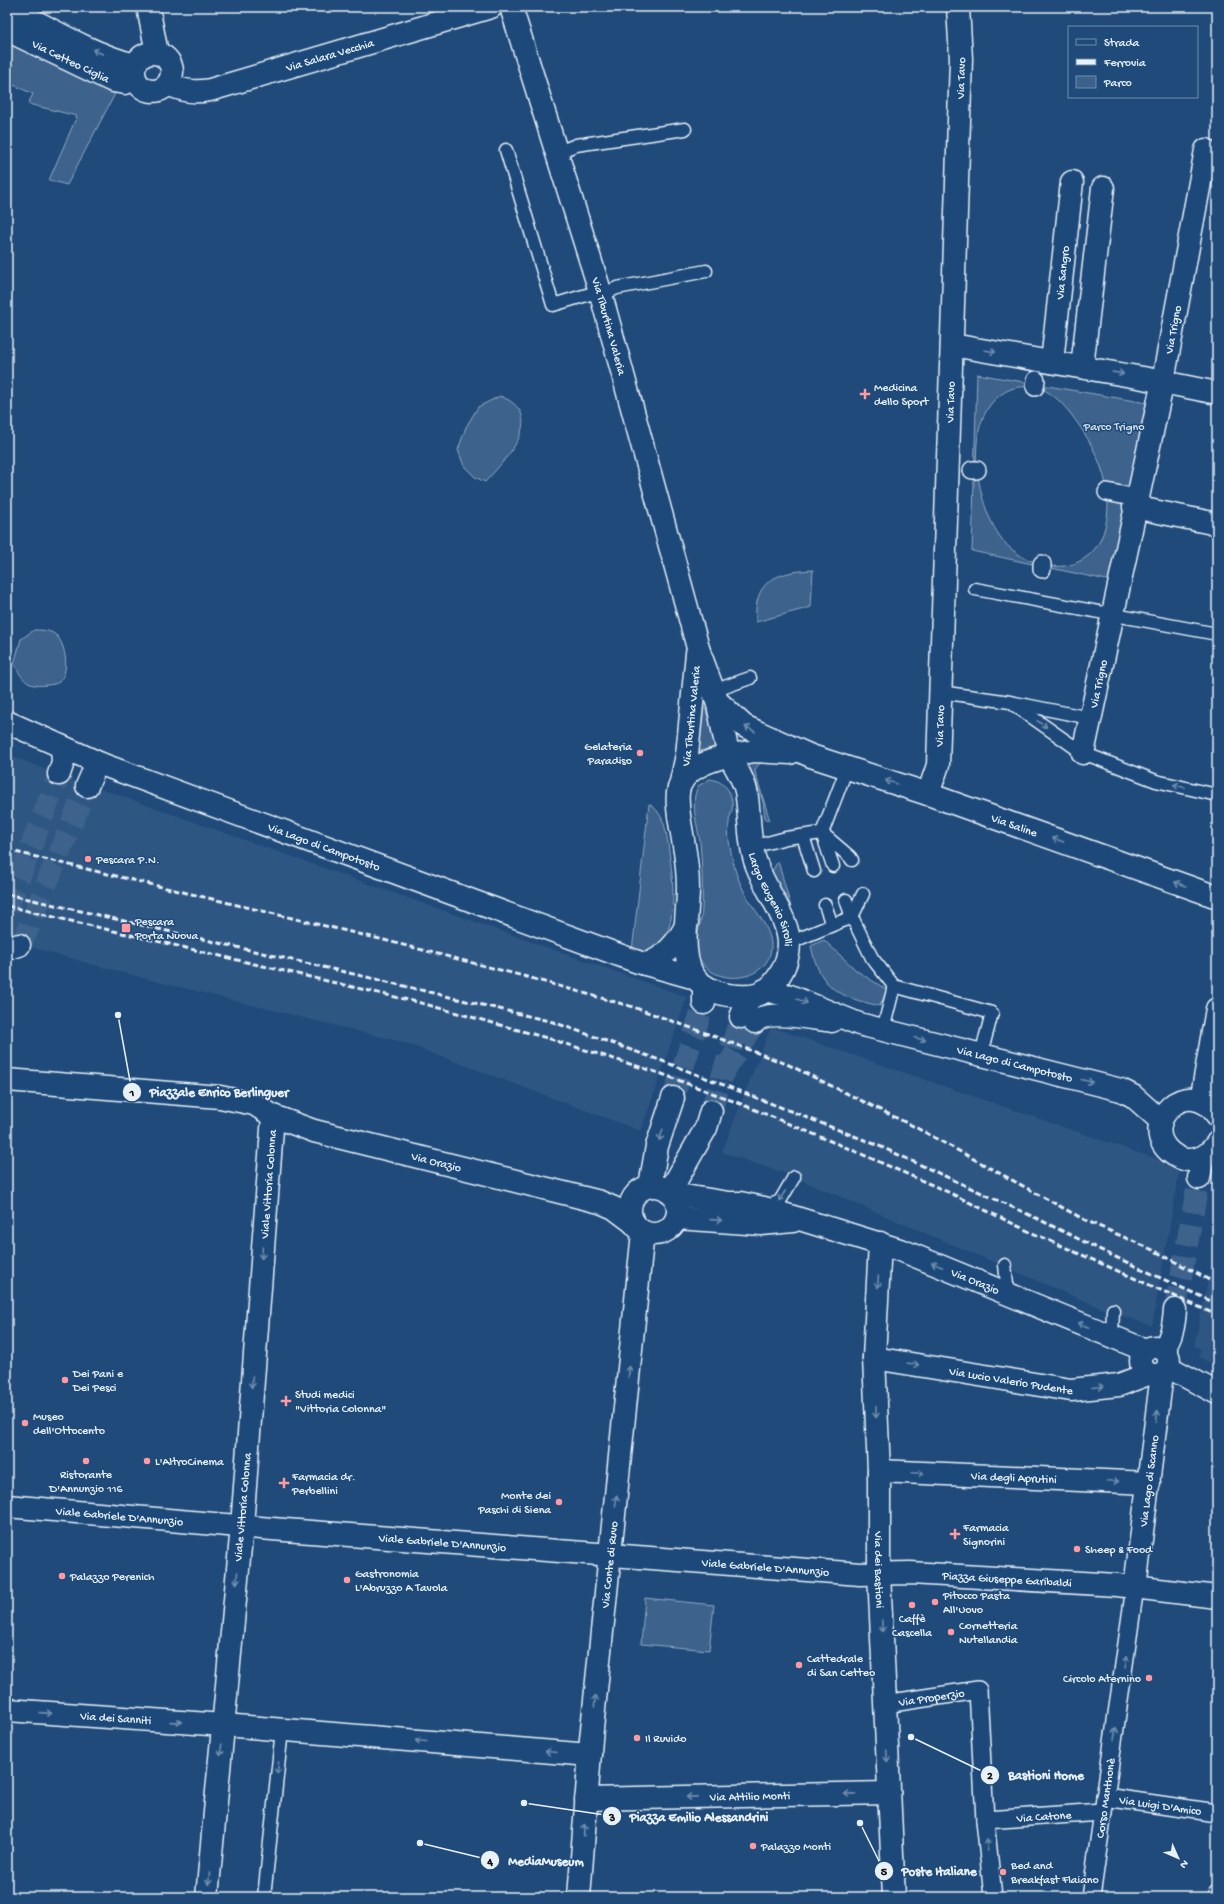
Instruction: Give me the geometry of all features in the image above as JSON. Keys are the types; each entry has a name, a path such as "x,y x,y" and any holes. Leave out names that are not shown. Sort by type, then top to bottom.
{"street":[{"name":"Via Cetteo Ciglia","path":"7,30 113,82 125,83 134,70 122,62 94,50 8,7"},
{"path":"148,7 157,53"},
{"name":"Via Salara Vecchia","path":"168,84 190,92 210,90 491,7"},
{"name":"Via Tiburtina Valeria","path":"511,7 600,293 698,648 715,696 730,755"},
{"name":"Via Tavo","path":"928,794 938,766 961,59 958,7"},
{"path":"157,53 165,57 171,64 172,73 168,84 157,90 147,90 139,85 134,70 140,58 144,55 157,53"},
{"name":"Via Trigno","path":"1083,753 1133,502 1163,381 1206,150"},
{"name":"Via Sangro","path":"1052,362 1072,179"},
{"path":"1082,367 1103,188"},
{"path":"952,345 1163,381 1217,393"},
{"path":"1107,492 1133,502 1217,524"},
{"name":"Via Tiburtina Valeria","path":"681,782 687,755 698,648"},
{"name":"Via Saline","path":"715,696 744,726 811,756 928,794 1217,897"},
{"name":"Via Lago di Campotosto","path":"7,722 62,748 102,764 645,964 701,989"},
{"path":"59,774 63,762 62,748"},
{"name":"Via Saline","path":"730,755 755,751 811,756"},
{"path":"730,755 703,764 681,782 678,795 686,861 688,905 686,923 687,961 701,989 729,996 759,993"},
{"name":"Largo Eugenio Sirolli","path":"730,755 742,778 746,790 752,848 760,878 782,918 789,943 786,965 779,976 759,993"},
{"path":"87,786 94,770 102,764"},
{"path":"645,964 667,951 680,937 686,923"},
{"name":"Via Lago di Campotosto","path":"859,1024 771,1015 748,1019 747,1002 759,993 790,996 859,1024 1121,1090 1133,1096 1161,1121"},
{"path":"1203,1153 1180,1158 1168,1150 1161,1136 1161,1121 1164,1114 1176,1102 1185,1099 1209,1108 1217,1009"},
{"name":"Via Orazio","path":"7,1080 220,1097 254,1104 273,1116 314,1131 600,1202 614,1208 639,1227"},
{"path":"657,1192 657,1146 673,1098"},
{"path":"657,1192 678,1204 677,1218 667,1230 651,1234 639,1227 630,1211 631,1203 657,1192 706,1128 711,1111"},
{"name":"Viale Vittoria Colonna","path":"207,1897 242,1526 273,1116"},
{"name":"Via Orazio","path":"600,1202 616,1201 657,1192 729,1203 740,1203 764,1208 880,1243 1112,1337 1157,1363 1217,1393"},
{"name":"Via Orazio","path":"677,1218 761,1224 803,1220"},
{"name":"Via Conte di Ruvo","path":"579,1897 586,1799 611,1554 639,1227"},
{"name":"Via dei Bastioni","path":"880,1243 874,1358 879,1471 879,1573 894,1897"},
{"name":"Via Lago di Scanno","path":"1135,1587 1149,1483 1157,1363 1171,1334 1176,1310"},
{"name":"Via Lucio Valerio Pudente","path":"874,1358 1071,1390 1119,1385 1157,1363"},
{"name":"Via degli Aprutini","path":"879,1471 1149,1483"},
{"name":"Viale Gabriele D'Annunzio","path":"7,1506 242,1526 860,1574 879,1573"},
{"name":"Piazza Giuseppe Garibaldi","path":"879,1573 910,1573 1117,1585 1217,1597"},
{"name":"Corso Manthonè","path":"1091,1897 1135,1587"},
{"name":"Via Properzio","path":"885,1704 978,1690 985,1820"},
{"name":"Via dei Sanniti","path":"7,1710 224,1725 590,1755"},
{"name":"Via Attilio Monti","path":"586,1799 889,1793"},
{"name":"Via Catone","path":"985,1820 1104,1804"},
{"name":"Via Luigi D'Amico","path":"1104,1804 1217,1813"},
{"path":"985,1820 992,1897"},
{"path":"1216,1897 1217,1893"}],"lane":[{"path":"556,153 576,145 685,129"},
{"path":"506,150 553,305 616,288 706,272"},
{"path":"975,590 1217,634"},
{"path":"715,696 750,678"},
{"path":"940,692 1010,702 1090,718"},
{"path":"1010,702 1083,753 1156,781 1217,795"},
{"path":"833,866 822,832 847,768"},
{"path":"752,848 786,838 822,832"},
{"path":"822,832 852,860"},
{"path":"803,836 814,871"},
{"path":"789,943 852,916 864,894"},
{"path":"846,900 872,958 894,986 992,1013 981,1054"},
{"path":"825,906 832,925"},
{"path":"883,1030 894,986"},
{"path":"764,1208 780,1201 794,1177"},
{"path":"1005,1265 1008,1294"},
{"path":"1112,1337 1113,1310"},
{"path":"264,1897 282,1730"}],"shaded area":[{"path":"7,754 87,786 110,792 687,997 641,1131 402,1042 139,977 7,941"},
{"path":"771,1027 1180,1167 1152,1326 1106,1310 789,1175 722,1152"},
{"path":"1217,1239 1217,1366 1199,1357 1201,1349 1194,1346"}],"green space":[{"path":"7,37 117,90 67,185 49,180 77,116 28,104 33,94 7,82"},
{"name":"Parco Trigno","path":"977,374 1147,403 1111,581 972,551","holes":["1035,387 1055,397 1063,405 1088,439 1101,467 1108,497 1108,512 1105,527 1096,548 1083,559 1074,564 1064,566 1049,566 1034,562 1022,557 1007,545 999,535 990,519 983,499 978,477 976,455 978,433 985,414 997,398 1014,388"]},
{"path":"500,396 514,404 521,414 523,425 519,437 504,461 485,482 475,477 464,466 458,450 466,427 478,407"},
{"path":"813,570 811,607 756,622 758,597 769,581 788,573"},
{"path":"34,630 49,631 57,636 63,646 66,666 65,672 58,683 40,686 30,684 26,682 14,664 21,639"},
{"path":"705,708 718,747 697,751 701,710"},
{"path":"747,762 766,762 758,765 755,772 770,821 765,818 763,802 755,778 747,768"},
{"path":"710,779 716,780 725,786 732,799 732,810 728,827 735,869 749,901 766,927 771,942 771,949 767,961 759,970 749,975 736,977 724,976 713,972 704,965 698,954 697,943 702,914 702,867 700,842 694,806 698,786"},
{"path":"649,804 661,816 666,831 671,862 673,906 667,934 660,944 650,951 641,952 632,951"},
{"path":"778,861 791,907 781,895 770,875"},
{"path":"824,940 857,971 887,990 880,1006 853,999 834,989 826,982 815,961 811,946"},
{"path":"645,1598 714,1605 709,1650 641,1644"}],"tunnel":[{"path":"7,909 59,774"},
{"path":"19,945 25,936 87,786"},
{"path":"673,1098 704,1003"},
{"path":"711,1111 741,1017"},
{"path":"724,1071 755,1022"},
{"path":"1175,1310 1199,1178"}],"railway":[{"path":"7,850 384,940 527,977 633,1007 789,1065 917,1128 1085,1220 1153,1250 1217,1284"},
{"path":"7,894 375,979 553,1022 665,1062 877,1145 1036,1218 1217,1304"},
{"path":"7,906 421,1003 547,1038 662,1074 741,1104 852,1150 948,1192 1028,1231 1217,1315"}],"place":[{"name":"Medicina dello Sport","path":"865,394"},
{"name":"Gelateria Paradiso","path":"640,753"},
{"name":"Pescara P.N.","path":"88,859"},
{"name":"Pescara Porta Nuova","path":"126,928"},
{"name":"Piazzale Enrico Berlinguer","path":"118,1015"},
{"name":"Dei Pani e Dei Pesci","path":"65,1380"},
{"name":"Studi medici \"Vittoria Colonna\"","path":"286,1401"},
{"name":"Museo dell'Ottocento","path":"25,1423"},
{"name":"Ristorante D'Annunzio 116","path":"86,1461"},
{"name":"L'AltroCinema","path":"147,1461"},
{"name":"Farmacia dr. Perbellini","path":"284,1483"},
{"name":"Monte dei Paschi di Siena","path":"559,1502"},
{"name":"Farmacia Signorini","path":"955,1534"},
{"name":"Sheep & Food","path":"1077,1549"},
{"name":"Palazzo Perenich","path":"62,1576"},
{"name":"Gastronomia L'Abruzzo A Tavola","path":"347,1580"},
{"name":"Pitocco Pasta All'Uovo","path":"935,1602"},
{"name":"Caffè Cascella","path":"912,1605"},
{"name":"Cornetteria Nutellandia","path":"951,1632"},
{"name":"Cattedrale di San Cetteo","path":"799,1665"},
{"name":"Circolo Aternino","path":"1149,1678"},
{"name":"Bastioni Home","path":"911,1737"},
{"name":"Il Ruvido","path":"637,1738"},
{"name":"Piazza Emilio Alessandrini","path":"524,1803"},
{"name":"Poste Italiane","path":"860,1823"},
{"name":"MediaMuseum","path":"420,1843"},
{"name":"Palazzo Monti","path":"753,1846"},
{"name":"Bed and Breakfast Flaiano","path":"1003,1872"}]}
